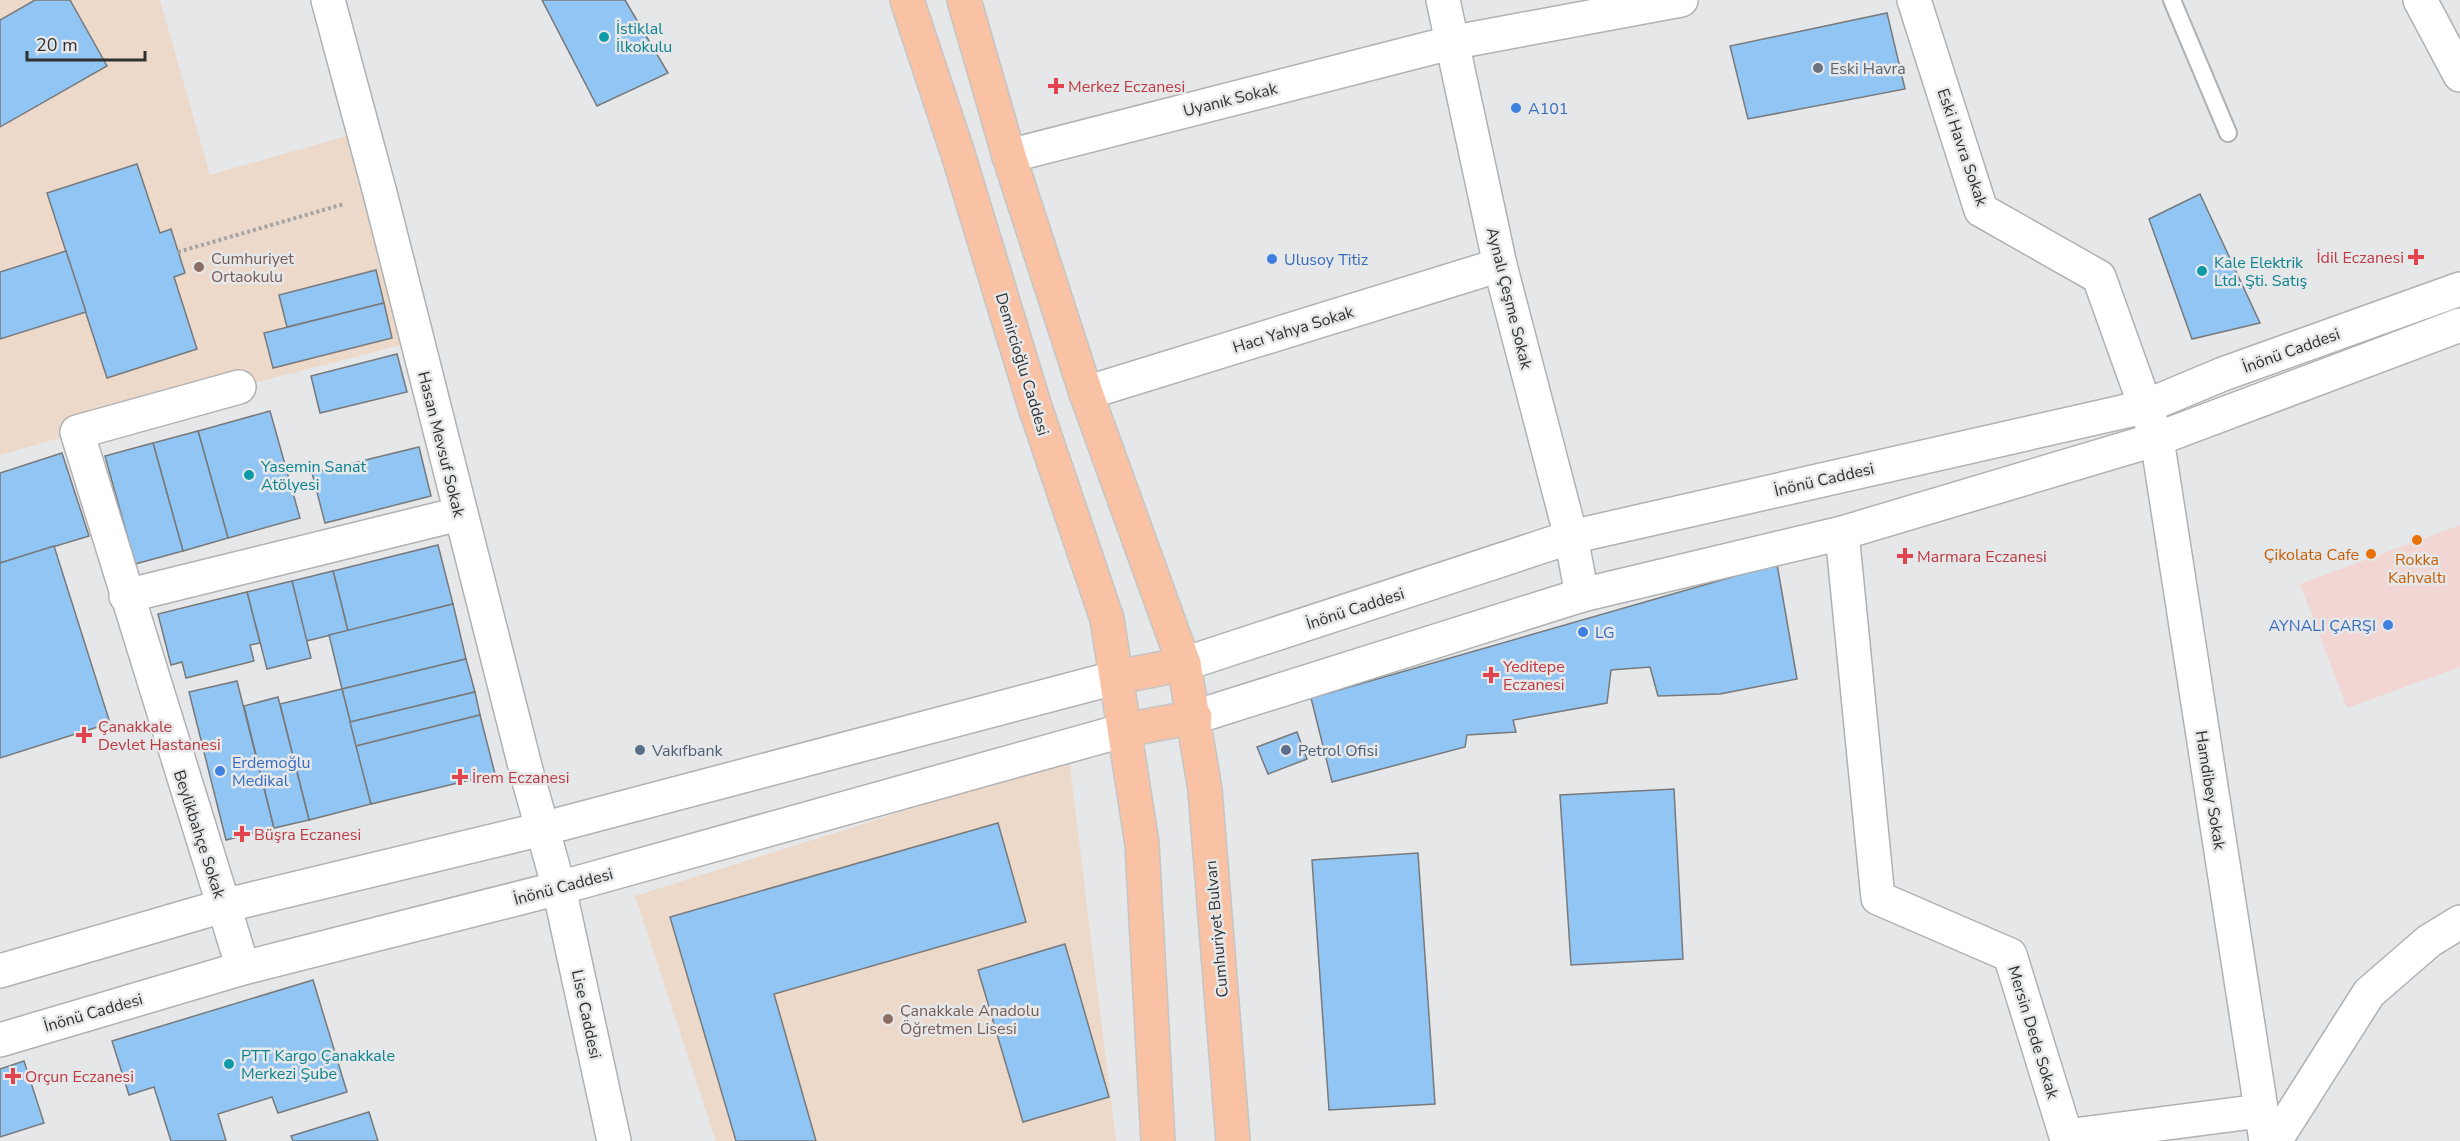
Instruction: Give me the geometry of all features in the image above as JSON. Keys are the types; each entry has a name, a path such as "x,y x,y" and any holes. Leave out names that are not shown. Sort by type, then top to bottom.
{"highway":[{"name":"Demircioğlu Caddesi","path":"907,0 958,154 1035,407 1107,619 1125,730"},
{"path":"964,0 1009,156 1086,393 1184,664 1195,717 1125,730 1142,844 1158,1141"},
{"path":"1118,677 1184,664"},
{"name":"Cumhuriyet Bulvarı","path":"1195,717 1205,790 1233,1141"}],"street":[{"name":"Hasan Mevsuf Sokak","path":"328,0 380,193 459,514 559,888"},
{"name":"Aynalı Çeşme Sokak","path":"1443,0 1450,43 1500,264 1571,537 1582,595"},
{"name":"Uyanık Sokak","path":"1009,156 1450,43 1681,0"},
{"name":"Eski Havra Sokak","path":"1914,0 1981,210 2099,277 2157,439"},
{"path":"2420,0 2460,75"},
{"name":"Hacı Yahya Sokak","path":"1086,393 1500,264"},
{"name":"İnönü Caddesi","path":"1184,664 1571,537 2144,406 2223,374 2460,288"},
{"path":"1195,717 1582,595 1842,532 2157,439 2460,325"},
{"name":"Beylikbahçe Sokak","path":"239,387 77,432 243,968"},
{"name":"Hamdibey Sokak","path":"2157,439 2263,1126"},
{"path":"126,596 459,514"},
{"name":"Mersin Dede Sokak","path":"1842,532 1878,898 2010,955 2067,1136 2263,1126"},
{"path":"0,971 223,906 542,829 1118,677"},
{"name":"İnönü Caddesi","path":"0,1040 243,968 559,888 1125,730"},
{"name":"Lise Caddesi","path":"559,888 614,1141"},
{"path":"2275,1141 2369,993 2428,941 2460,922"}],"lane":[{"path":"2172,0 2228,133"}],"path":[{"path":"178,252 380,193"}],"shaded area":[{"name":"Cumhuriyet Ortaokulu","path":"0,0 160,0 210,175 364,131 417,341 239,387 0,455"},
{"name":"AYNALI ÇARŞI","path":"2460,525 2460,667 2347,708 2300,584"},
{"name":"Çanakkale Anadolu Öğretmen Lisesi","path":"1069,759 1116,1141 716,1141 635,896"}],"building":[{"path":"35,0 70,0 107,66 0,127 0,20"},
{"name":"İstiklal İlkokulu","path":"542,0 625,0 668,73 597,106"},
{"name":"Eski Havra","path":"1887,13 1905,89 1748,119 1730,46"},
{"path":"137,164 160,233 171,229 185,273 174,277 197,349 107,378 47,193"},
{"name":"Kale Elektrik Ltd. Şti. Satış","path":"2200,194 2260,323 2192,339 2149,219"},
{"path":"66,251 86,312 0,339 0,272"},
{"path":"376,270 384,303 287,327 279,295"},
{"path":"384,303 392,338 273,368 264,333"},
{"path":"397,354 407,392 320,413 311,376"},
{"name":"Yasemin Sanat Atölyesi","path":"270,411 300,518 228,538 198,431"},
{"path":"198,431 228,538 183,551 153,443"},
{"path":"153,443 183,551 135,564 105,456"},
{"path":"419,447 431,496 325,523 312,473"},
{"path":"62,453 89,536 0,563 0,473"},
{"path":"438,545 453,604 348,631 333,571"},
{"path":"54,546 110,723 0,758 0,563"},
{"path":"1777,564 1797,679 1720,694 1658,696 1650,667 1611,670 1607,703 1513,720 1516,732 1467,735 1465,747 1332,782 1311,698"},
{"path":"333,571 348,631 306,641 292,581"},
{"path":"292,581 311,658 267,669 247,592"},
{"path":"247,592 260,643 250,645 254,661 186,678 182,662 171,665 158,614"},
{"path":"453,604 466,659 342,689 329,635"},
{"path":"466,659 475,692 350,722 342,689"},
{"path":"237,681 274,828 226,840 189,692"},
{"path":"342,689 371,804 309,820 280,704"},
{"path":"475,692 480,715 356,746 350,722"},
{"path":"278,697 309,820 274,828 244,706"},
{"path":"480,715 495,774 371,804 356,746"},
{"path":"1297,732 1307,759 1268,774 1257,747"},
{"path":"1674,789 1683,959 1571,965 1560,795"},
{"path":"998,823 1026,922 774,994 816,1141 736,1141 670,917"},
{"path":"1418,853 1435,1104 1329,1110 1312,860"},
{"path":"1065,944 1109,1097 1023,1122 978,970"},
{"name":"PTT Kargo Çanakkale Merkezi Şube","path":"313,980 347,1092 278,1113 272,1097 218,1114 226,1141 171,1141 154,1087 129,1095 112,1041"},
{"path":"24,1061 44,1123 0,1137 0,1069"},
{"path":"369,1112 378,1141 293,1141 291,1136"}],"place":[{"name":"İstiklal İlkokulu","path":"604,37"},
{"name":"Eski Havra","path":"1818,68"},
{"name":"Merkez Eczanesi","path":"1056,86"},
{"name":"A101","path":"1516,108"},
{"name":"İdil Eczanesi","path":"2416,257"},
{"name":"Ulusoy Titiz","path":"1272,259"},
{"name":"Cumhuriyet Ortaokulu","path":"199,267"},
{"name":"Kale Elektrik Ltd. Şti. Satış","path":"2202,271"},
{"name":"Yasemin Sanat Atölyesi","path":"249,475"},
{"name":"Rokka Kahvaltı","path":"2417,540"},
{"name":"Çikolata Cafe","path":"2371,554"},
{"name":"Marmara Eczanesi","path":"1905,556"},
{"name":"AYNALI ÇARŞI","path":"2388,625"},
{"name":"LG","path":"1583,632"},
{"name":"Yeditepe Eczanesi","path":"1491,675"},
{"name":"Çanakkale Devlet Hastanesi","path":"84,735"},
{"name":"Vakıfbank","path":"640,750"},
{"name":"Petrol Ofisi","path":"1286,750"},
{"name":"Erdemoğlu Medikal","path":"220,771"},
{"name":"İrem Eczanesi","path":"460,777"},
{"name":"Büşra Eczanesi","path":"242,834"},
{"name":"Çanakkale Anadolu Öğretmen Lisesi","path":"888,1019"},
{"name":"PTT Kargo Çanakkale Merkezi Şube","path":"229,1064"},
{"name":"Orçun Eczanesi","path":"13,1076"}]}
